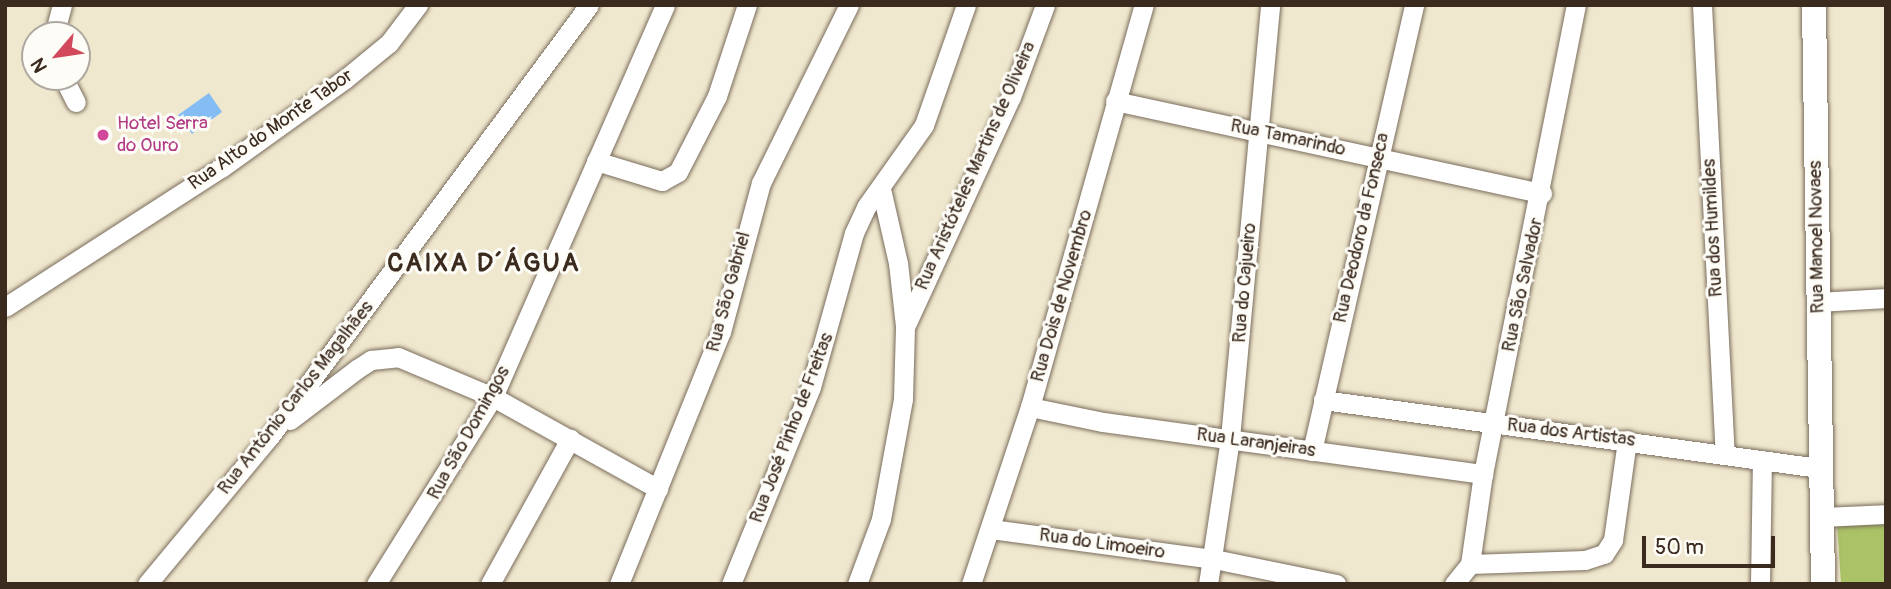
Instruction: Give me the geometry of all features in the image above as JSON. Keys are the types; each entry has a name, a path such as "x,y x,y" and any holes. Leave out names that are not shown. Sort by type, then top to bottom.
{"street":[{"name":"Rua Alto do Monte Tabor","path":"5,307 221,168 345,79 389,43 418,5"},
{"name":"Rua Antônio Carlos Magalhães","path":"147,584 270,436 589,5"},
{"name":"Rua São Domingos","path":"376,584 449,475 493,397 665,5"},
{"path":"596,161 662,181 678,172 717,96 747,5"},
{"name":"Rua São Gabriel","path":"619,584 721,332 761,183 849,5"},
{"name":"Rua José Pinho de Freitas","path":"731,584 811,387 855,233 924,125 966,5"},
{"name":"Rua Aristóteles Martins de Oliveira","path":"905,326 1011,97 1045,5"},
{"name":"Rua Dois de Novembro","path":"971,584 1030,407 1144,5"},
{"name":"Rua do Cajueiro","path":"1208,584 1230,438 1270,5"},
{"name":"Rua Deodoro da Fonseca","path":"1312,451 1414,5"},
{"name":"Rua São Salvador","path":"1470,564 1483,474 1542,193 1577,5"},
{"name":"Rua dos Humildes","path":"1702,5 1726,452"},
{"name":"Rua Manoel Novaes","path":"1814,5 1819,468 1823,584"},
{"path":"70,91 76,102"},
{"name":"Rua Tamarindo","path":"1115,101 1542,193"},
{"path":"862,583 896,457 905,326 898,263 881,189"},
{"path":"1818,302 1886,298"},
{"path":"270,436 357,369 386,356 425,364 493,397 657,489"},
{"name":"Rua dos Artistas","path":"1323,400 1726,452 1819,468"},
{"name":"Rua Laranjeiras","path":"1030,407 1103,422 1483,474"},
{"path":"490,584 570,439"},
{"path":"1454,584 1470,564 1585,560 1604,554 1614,540 1627,439"},
{"path":"1760,584 1762,460"},
{"path":"1821,517 1886,513"},
{"name":"Rua do Limoeiro","path":"991,529 1213,559"},
{"path":"1213,559 1336,584"}],"green space":[{"path":"1886,519 1886,584 1841,584 1837,522"}],"water":[{"path":"209,93 222,112 192,134 178,115"}],"place":[{"name":"Hotel Serra do Ouro","path":"103,135"}],"district":[{"name":"CAIXA D´ÁGUA","path":"484,264"}]}
